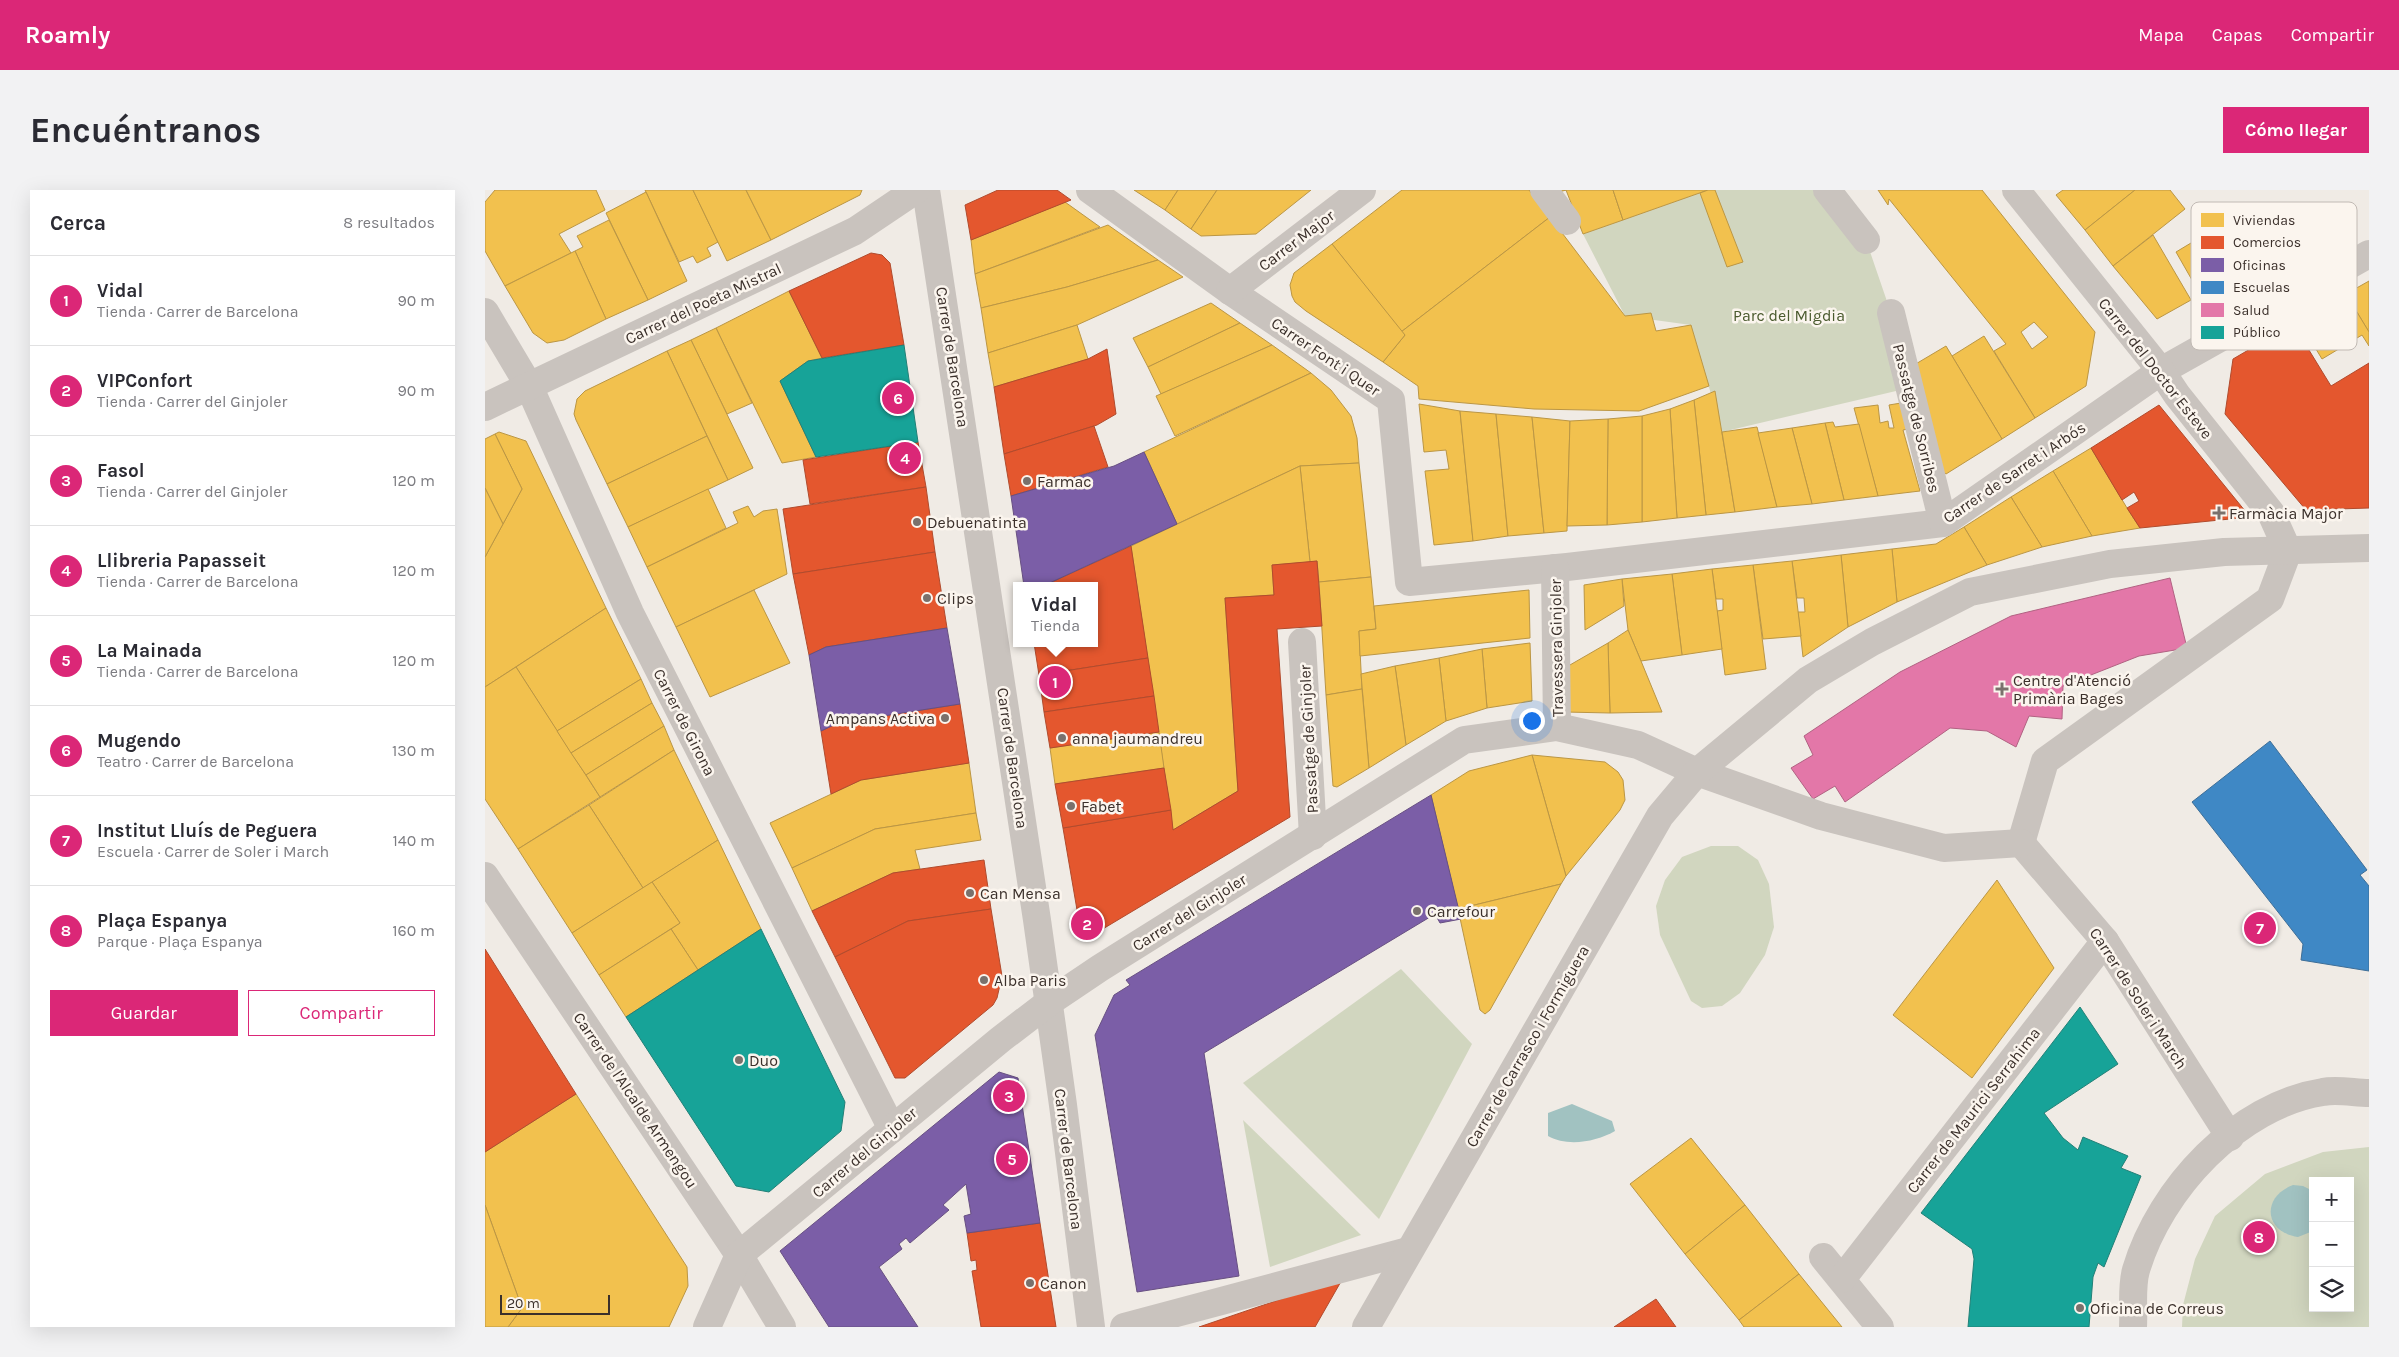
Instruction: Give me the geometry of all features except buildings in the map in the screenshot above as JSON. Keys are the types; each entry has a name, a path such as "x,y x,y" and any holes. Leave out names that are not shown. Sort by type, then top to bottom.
{"street":[{"name":"Carrer del Poeta Mistral","path":"485,407 855,231 916,190"},
{"name":"Carrer de Barcelona","path":"926,190 1000,671 1063,1105 1091,1327"},
{"name":"Carrer Font i Quer","path":"1090,190 1230,291 1391,400 1409,582 1555,568"},
{"name":"Carrer Major","path":"1230,291 1362,190"},
{"path":"1544,190 1567,221"},
{"path":"1827,190 1866,240"},
{"name":"Carrer del Doctor Esteve","path":"2016,190 2161,371 2177,396 2271,513 2287,551"},
{"name":"Carrer de Sarret i Arbós","path":"2357,261 2369,254"},
{"name":"Carrer de Girona","path":"485,312 529,386 630,613 892,1129"},
{"name":"Passatge de Sorribes","path":"1891,313 1943,523"},
{"name":"Carrer de Sarret i Arbós","path":"1555,568 1943,523 2161,371 2198,350"},
{"name":"Carrer de Carrasco i Formiguera","path":"1366,1327 1660,816 1697,772 1808,680 1872,642 1971,592 2110,564 2224,552 2369,548"},
{"path":"1697,772 1821,816 1944,848 2021,843 2045,760 2270,599 2287,551"},
{"name":"Travessera Ginjoler","path":"1555,568 1557,728"},
{"name":"Passatge de Ginjoler","path":"1302,642 1313,836"},
{"name":"Carrer del Ginjoler","path":"739,1255 1048,1002 1099,968 1464,740 1557,728 1638,745 1697,772"},
{"name":"Carrer de Soler i March","path":"2021,843 2105,941 2230,1137"},
{"name":"Carrer de l'Alcalde Armengou","path":"485,876 739,1255 782,1327"},
{"name":"Carrer de Maurici Serrahima","path":"1842,1279 2105,941"},
{"path":"2133,1327 2135,1271 2153,1227 2191,1170 2210,1151 2250,1121 2287,1102 2324,1091 2369,1093"},
{"path":"1124,1327 1408,1251"},
{"path":"707,1327 739,1255"},
{"path":"1823,1257 1880,1327"}],"green space":[{"name":"Parc del Migdia","path":"1708,190 1823,190 1866,240 1891,313 1896,391 1722,432 1691,325 1625,316 1583,234"},
{"path":"1711,846 1738,846 1758,860 1769,884 1774,927 1765,955 1740,993 1722,1006 1702,1008 1691,1001 1660,935 1656,906 1665,880 1682,857"},
{"path":"1401,969 1472,1044 1379,1219 1243,1083"},
{"path":"1243,1120 1361,1235 1270,1267"},
{"path":"2369,1147 2369,1327 2182,1327 2183,1305 2195,1259 2215,1216 2265,1174 2323,1152"}],"water":[{"path":"1572,1104 1612,1121 1615,1131 1599,1138 1581,1142 1564,1141 1548,1136 1548,1113"},
{"path":"2293,1185 2309,1189 2309,1233 2298,1237 2287,1234 2273,1222 2271,1214 2272,1205 2275,1197"}],"place":[{"name":"Mugendo","path":"898,398"},
{"name":"Llibreria Papasseit","path":"905,458"},
{"name":"Farmac","path":"1027,481"},
{"name":"Farmàcia Major","path":"2219,513"},
{"name":"Debuenatinta","path":"917,522"},
{"name":"Clips","path":"927,598"},
{"name":"Vidal","path":"1055,682"},
{"name":"Centre d'Atenció Primària Bages","path":"2002,689"},
{"name":"Ampans Activa","path":"945,718"},
{"name":"anna jaumandreu","path":"1062,738"},
{"name":"Fabet","path":"1071,806"},
{"name":"Can Mensa","path":"970,893"},
{"name":"Carrefour","path":"1417,911"},
{"name":"VIPConfort","path":"1087,924"},
{"name":"Institut Lluís de Peguera","path":"2260,928"},
{"name":"Alba Paris","path":"984,980"},
{"name":"Duo","path":"739,1060"},
{"name":"Fasol","path":"1009,1096"},
{"name":"La Mainada","path":"1012,1159"},
{"name":"Plaça Espanya","path":"2259,1237"},
{"name":"Canon","path":"1030,1283"},
{"name":"Oficina de Correus","path":"2080,1308"}]}
